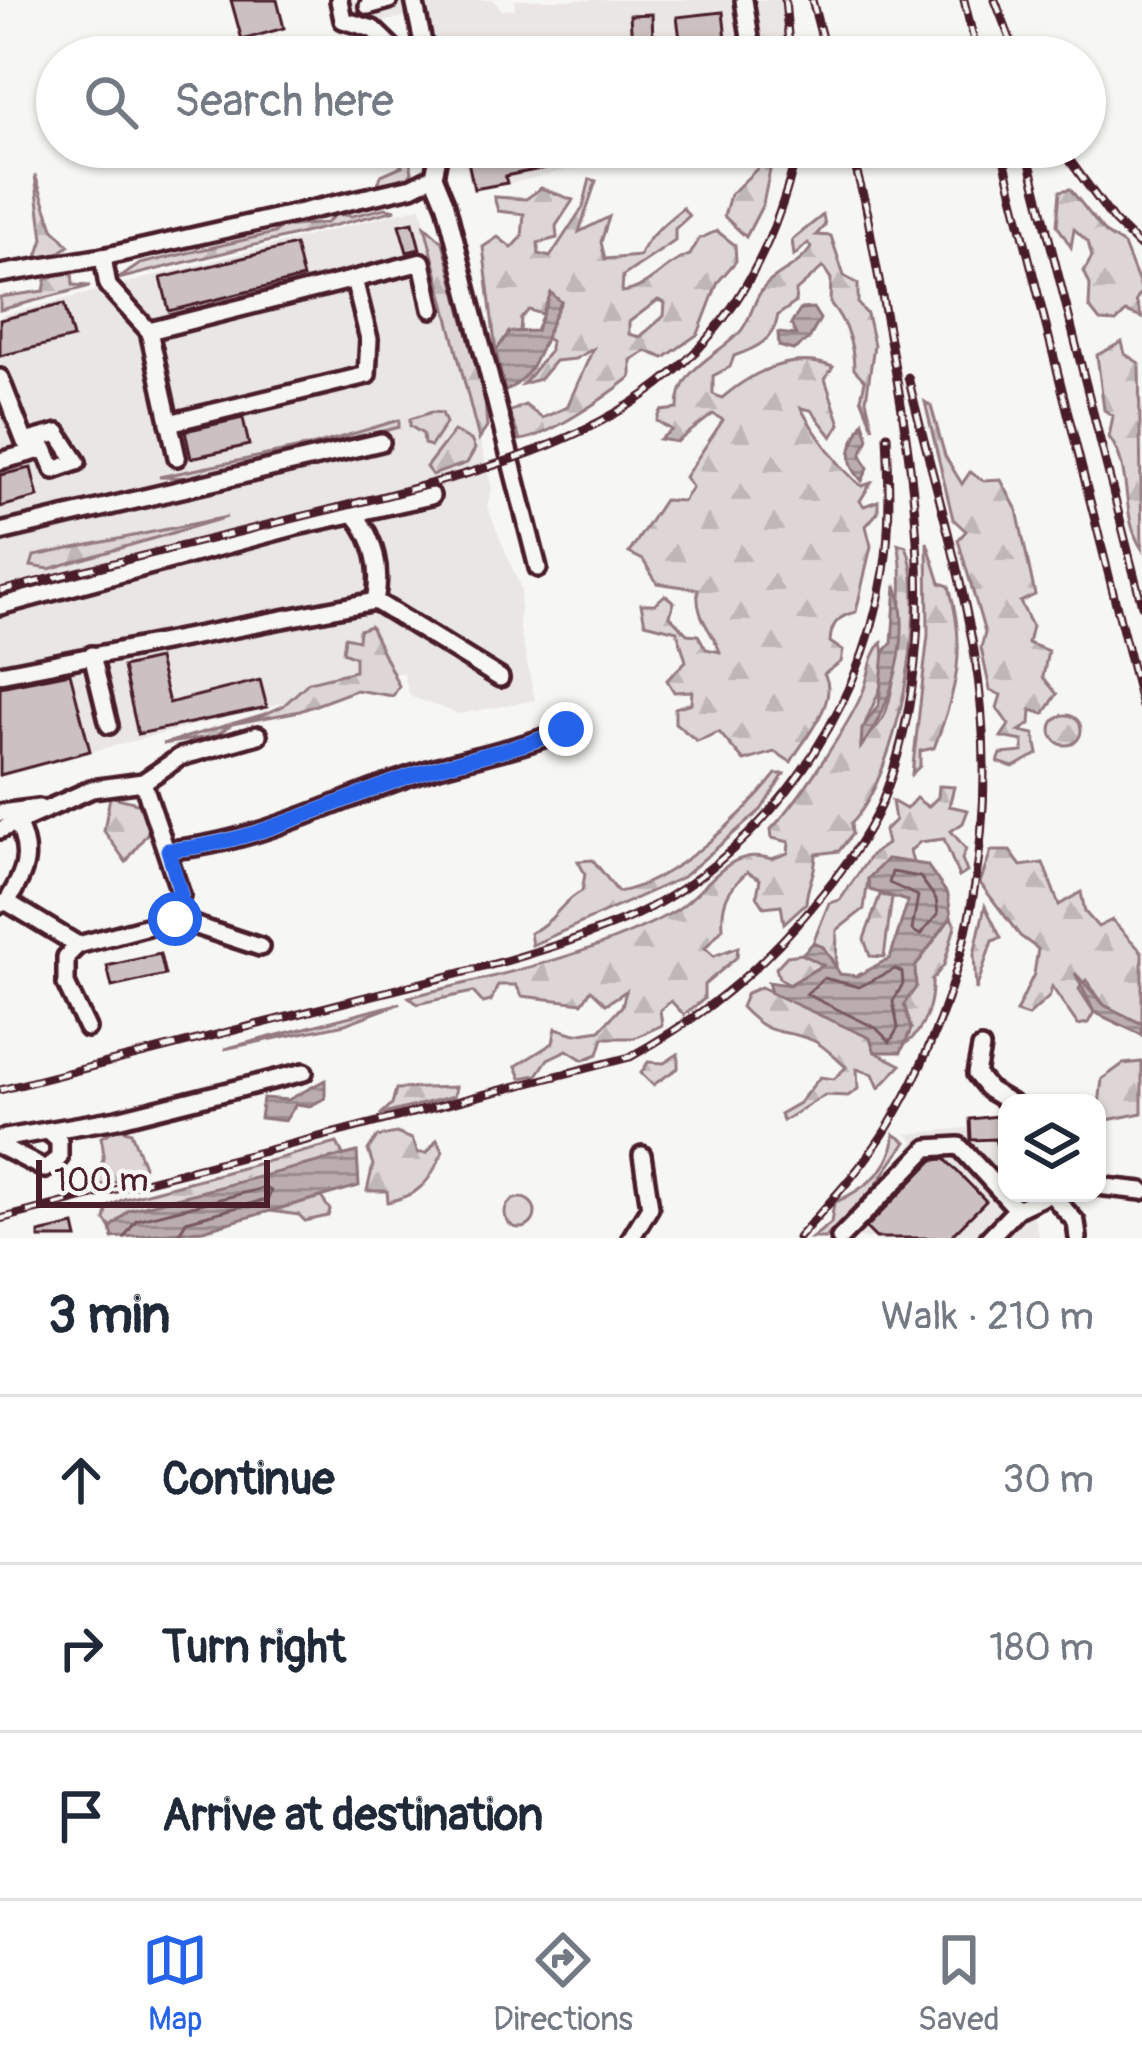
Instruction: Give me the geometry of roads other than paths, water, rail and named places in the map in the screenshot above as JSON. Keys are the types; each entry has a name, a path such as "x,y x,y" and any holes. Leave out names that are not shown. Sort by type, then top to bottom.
{"lane":[{"path":"339,0 344,20 380,36"},
{"path":"368,6 389,0"},
{"path":"415,0 422,36"},
{"path":"744,0 750,36"},
{"path":"436,168 538,568"},
{"path":"0,274 103,257 412,188 434,176"},
{"path":"103,257 108,286 149,331 177,457"},
{"path":"149,331 309,287 355,283 422,262 432,309"},
{"path":"169,423 367,375 369,339 355,283"},
{"path":"0,378 25,442 58,433 77,462 54,470 45,449 0,461"},
{"path":"0,532 381,442"},
{"path":"0,606 431,496"},
{"path":"355,515 368,531 380,579 375,601"},
{"path":"0,674 375,601 500,678"},
{"path":"92,655 109,725"},
{"path":"168,850 201,848 467,757 526,747 566,729"},
{"path":"0,813 40,808 92,789 143,782 180,758 258,735"},
{"path":"143,782 181,895 175,919"},
{"path":"0,830 18,825 40,808"},
{"path":"18,825 29,848 23,874 3,903 78,946"},
{"path":"87,1028 66,984 66,957 78,946 175,919 260,946"},
{"path":"981,1048 976,1074 998,1095"},
{"path":"0,1142 197,1102 304,1072"},
{"path":"0,1142 45,1169 59,1158 58,1141 48,1131"},
{"path":"841,1238 928,1148 959,1147 1017,1209"},
{"path":"632,1238 650,1207 642,1155"},
{"path":"1106,1187 1142,1191"},
{"path":"989,1238 1017,1209 1032,1202"},
{"path":"1059,1202 1076,1222 1078,1238"}],"water":[{"path":"551,293 561,302 539,353 526,375 505,391 496,351 509,332 536,331"},
{"path":"813,308 820,319 809,339 793,350 779,346 778,333 796,335 791,324 801,309"},
{"path":"863,422 868,438 861,455 868,468 862,481 850,459"},
{"path":"896,585 902,626 897,670 882,711 861,747 862,729 879,704 884,652 892,643"},
{"path":"887,859 927,865 948,895 951,917 915,967 916,987 904,1004 911,1029 901,1052 875,1052 870,1038 771,993 768,982 789,985 823,965 802,954 813,943 823,947 840,974 857,976 890,958 908,901 870,890 868,879"},
{"path":"1075,973 1104,1005 1142,1024 1142,1035 1094,1012"},
{"path":"325,1080 325,1098 310,1106 296,1104 285,1121 260,1118 263,1098 288,1100"},
{"path":"357,1152 359,1186 203,1230 113,1238 111,1228 129,1210"}],"railway":[{"path":"785,0 788,36"},
{"path":"812,0 821,36"},
{"path":"964,0 973,36"},
{"path":"995,0 1009,36"},
{"path":"0,591 491,466 563,439 628,406 685,362 732,307 770,236 791,168"},
{"path":"856,168 868,214"},
{"path":"1006,168 1142,707"},
{"path":"1031,168 1142,606"},
{"path":"1075,168 1114,221 1142,248"},
{"path":"0,1219 630,1057 728,991 811,908 841,871 882,802 904,730 916,655 914,503 865,201"},
{"path":"798,1238 869,1155 918,1071 960,956 981,834 982,711 974,651 908,377"},
{"path":"0,1090 558,945 622,921 672,895 718,862 796,779 853,679 872,626 884,571 889,520 887,435"}]}
